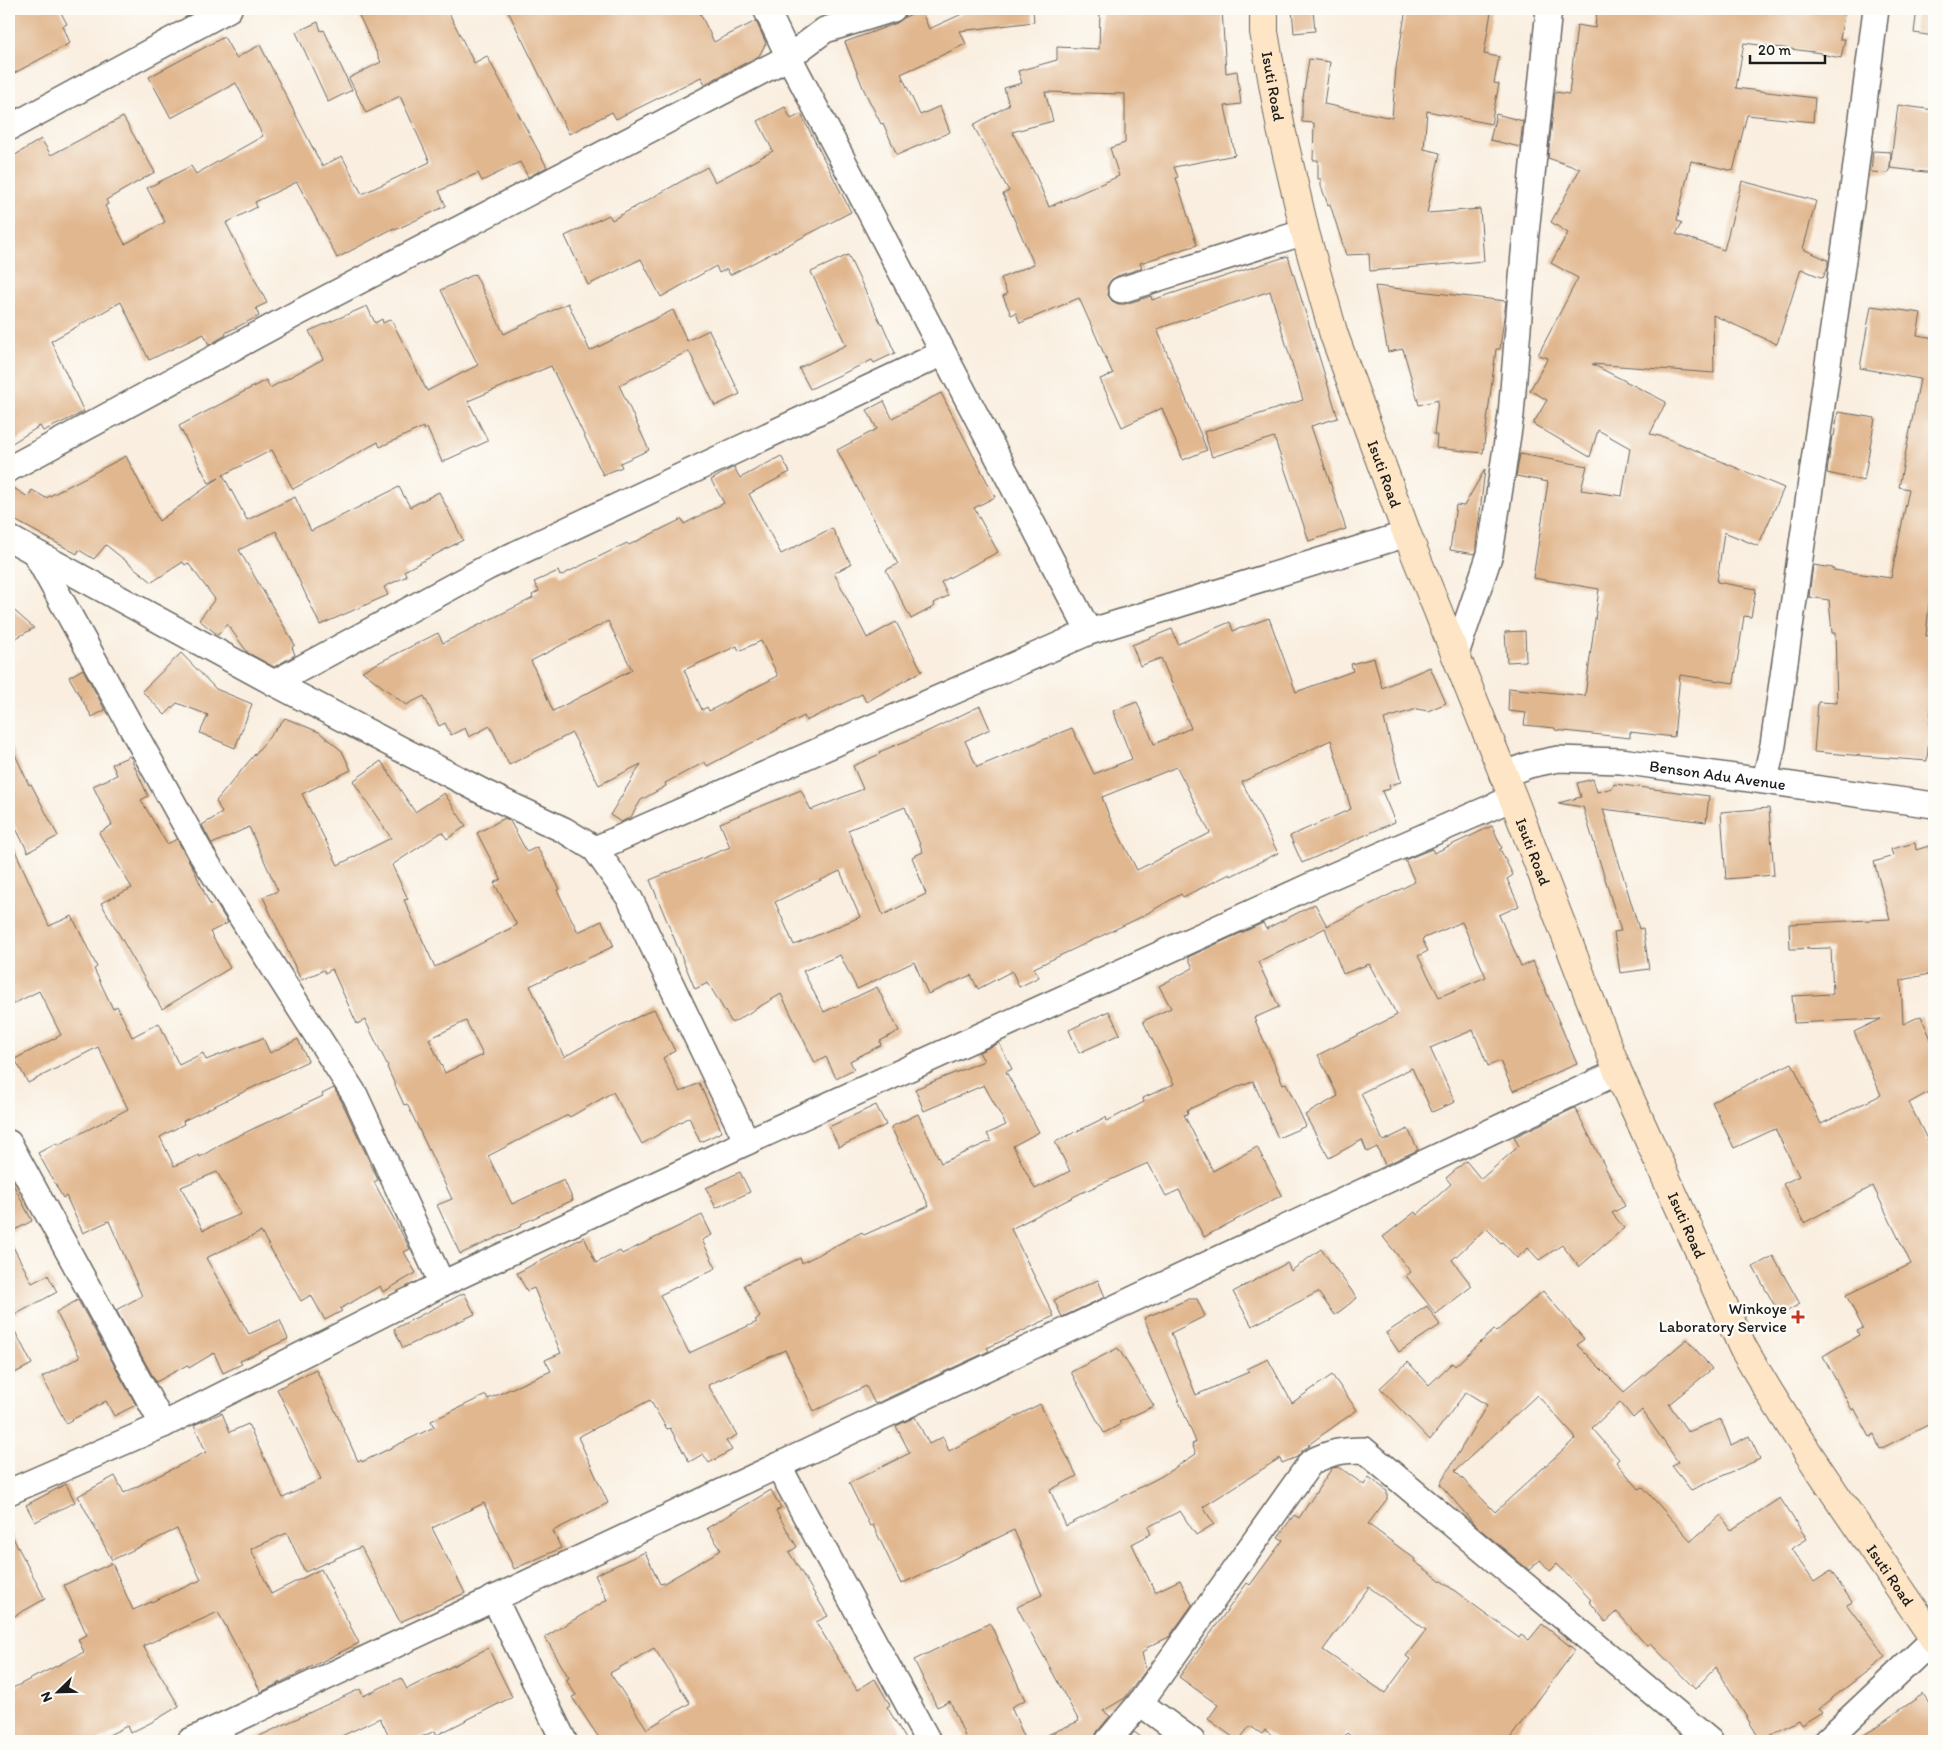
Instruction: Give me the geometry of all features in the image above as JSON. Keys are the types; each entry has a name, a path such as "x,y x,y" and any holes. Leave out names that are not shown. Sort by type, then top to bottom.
{"street":[{"path":"9,128 229,9"},
{"path":"766,9 789,57 1089,632"},
{"path":"9,469 294,315 789,57 825,30 893,9"},
{"name":"Isuti Road","path":"1264,9 1264,32 1281,129 1304,232 1334,335 1407,534 1508,786 1618,1072 1743,1348 1790,1425 1934,1639"},
{"path":"1456,654 1490,554 1511,415 1525,243 1549,9"},
{"path":"1765,780 1774,735 1851,204 1876,9"},
{"path":"1121,290 1304,232"},
{"path":"274,683 488,568 943,354"},
{"path":"595,850 1089,632 1407,534"},
{"path":"9,538 274,683 485,793 564,830 595,850 630,899 747,1142"},
{"path":"35,553 203,857 355,1095 442,1284"},
{"name":"Benson Adu Avenue","path":"9,1492 163,1425 442,1284 747,1142 1312,885 1508,786 1529,765 1558,759 1621,761 1934,805"},
{"path":"199,1739 494,1598 1618,1072"},
{"path":"9,1143 163,1425"},
{"path":"1108,1741 1140,1703 1311,1462 1328,1453 1341,1450 1364,1450 1710,1741"},
{"path":"778,1466 928,1741"},
{"path":"494,1598 564,1741"},
{"path":"1826,1741 1934,1639"},
{"path":"1140,1703 1192,1741"}],"building":[{"path":"9,9 59,9 67,24 63,26 70,43 9,76"},
{"path":"356,9 447,9 474,63 487,56 547,167 528,177 520,162 482,181 478,173 439,191 446,206 395,230 394,228 337,258 297,182 255,202 257,207 226,223 267,303 256,308 259,316 225,333 226,335 209,345 204,334 149,360 121,302 51,341 84,412 43,431 40,426 9,445 9,159 41,139 51,155 123,117 155,172 106,200 108,204 105,206 125,244 165,222 147,188 191,166 196,174 263,136 236,83 171,118 149,77 224,37 236,58 260,45 322,166 342,156 362,194 430,162 400,96 366,113 349,78 381,62"},
{"path":"507,9 698,9 714,42 756,21 766,43 759,56 705,84 701,77 616,119 612,112 569,134"},
{"path":"973,9 1033,9 1034,22 960,31 966,44 901,74 920,115 940,106 950,132 897,155 883,123 881,124 864,90 845,42 897,23 921,10 929,29"},
{"path":"1100,9 1222,9 1226,73 1237,71 1241,104 1225,106 1235,155 1174,167 1197,245 1140,263 1142,268 1117,276 1111,280 1107,287 1108,295 1112,301 1118,304 1125,304 1151,296 1152,300 1288,256 1338,418 1311,426 1346,529 1309,541 1274,437 1212,457 1204,432 1303,400 1270,291 1157,329 1207,450 1183,460 1162,408 1122,427 1100,379 1113,374 1079,298 1020,323 1016,313 1011,315 1003,296 1007,294 1001,278 1034,264 1003,194 1009,191 973,125 1009,105 1004,88 1022,83 1018,71 1057,60 1057,47 1099,49","holes":["1045,92 1125,94 1125,143 1110,148 1119,176 1049,207 1036,176 1012,132 1053,121"]},
{"path":"1292,9 1313,9 1315,31 1294,33"},
{"path":"1406,9 1473,9 1491,12 1484,54 1499,57 1494,83 1499,84 1491,124 1427,111 1424,149 1440,153 1427,213 1480,209 1484,261 1370,271 1369,254 1346,255 1330,204 1328,205 1321,186 1321,179 1318,179 1318,160 1313,160 1314,123 1302,122 1302,104 1309,59 1330,62 1324,104 1392,118 1396,68"},
{"path":"1597,9 1845,9 1840,39 1845,39 1841,58 1821,53 1744,43 1736,88 1815,98 1813,122 1747,115 1733,171 1691,161 1677,220 1682,223 1676,234 1724,250 1742,181 1816,201 1803,249 1828,260 1828,266 1823,278 1801,269 1777,344 1713,315 1714,373 1592,364 1666,402 1650,434 1664,437 1784,488 1758,546 1724,532 1717,582 1756,589 1751,617 1744,616 1734,683 1680,675 1674,737 1630,732 1630,738 1555,730 1555,728 1524,725 1526,713 1508,711 1509,688 1585,696 1599,589 1533,578 1548,482 1516,476 1520,454 1587,466 1581,490 1622,496 1630,448 1598,430 1590,457 1533,424 1547,400 1530,390 1548,358 1538,355 1578,278 1551,263 1568,233 1551,222 1580,169 1548,158 1555,92 1569,94 1577,25 1595,28"},
{"path":"1917,9 1934,9 1934,36 1914,33"},
{"path":"318,22 321,31 324,30 352,90 328,102 296,32"},
{"path":"1898,105 1934,110 1934,173 1890,168"},
{"path":"785,107 791,119 801,114 851,212 730,275 727,269 719,273 716,266 661,297 641,259 588,285 565,236 609,215 612,220 707,167 715,182 773,151 758,121"},
{"path":"1496,114 1523,121 1520,147 1490,140"},
{"path":"1873,151 1891,152 1889,173 1871,172"},
{"path":"848,255 895,353 874,363 872,360 810,389 799,368 846,345 811,272"},
{"path":"475,274 504,334 568,303 590,351 673,310 687,341 709,330 740,394 715,406 689,351 619,385 649,450 620,463 622,467 603,475 551,366 468,401 488,441 442,462 427,428 424,430 423,427 380,447 378,442 293,489 272,450 223,475 247,520 295,497 311,531 399,487 410,507 439,492 463,540 404,571 407,576 384,587 388,595 320,625 276,531 239,550 295,645 292,647 295,655 274,667 248,653 227,624 218,635 199,620 215,599 188,563 185,565 183,562 152,582 106,545 94,559 79,550 77,554 9,517 9,485 28,497 32,490 46,498 126,456 159,521 219,478 209,483 179,426 266,380 270,388 323,359 309,331 367,306 375,323 382,319 383,323 391,319 427,391 478,365 441,290"},
{"path":"1375,286 1506,301 1500,349 1496,349 1483,453 1436,448 1437,435 1434,435 1438,400 1419,405 1403,349 1388,352"},
{"path":"1871,306 1921,313 1917,335 1934,338 1934,584 1931,583 1926,636 1934,635 1934,686 1927,761 1814,752 1818,702 1837,703 1835,633 1832,633 1829,600 1809,597 1813,565 1833,568 1833,570 1891,578 1909,489 1899,487 1920,379 1860,368"},
{"path":"941,393 995,497 974,508 998,552 941,582 948,596 934,603 935,606 911,619 886,570 898,564 837,450 877,429 867,410 884,401 892,418"},
{"path":"1838,412 1875,418 1864,481 1827,473 1832,436 1834,436"},
{"path":"781,456 790,472 749,494 781,554 832,528 851,564 834,573 867,638 896,622 922,671 866,702 862,694 806,721 804,716 707,766 705,762 665,783 666,786 641,800 631,817 621,822 610,815 641,764 599,785 572,733 509,765 490,726 469,737 465,728 451,735 445,723 439,726 424,696 406,705 362,671 438,633 443,643 533,598 532,595 539,591 534,582 558,571 560,576 627,543 629,545 682,519 684,524 724,503 711,480 734,467 740,478","holes":["608,621 632,670 553,711 531,661","761,641 778,676 709,711 707,707 702,710 684,670 737,646 739,651"]},
{"path":"1485,469 1475,554 1450,550 1456,505 1464,506"},
{"path":"9,606 34,628 9,642"},
{"path":"1269,618 1296,692 1353,671 1351,664 1374,658 1382,688 1430,667 1446,703 1428,711 1417,709 1384,719 1401,782 1389,785 1390,789 1382,791 1395,822 1302,863 1290,836 1351,809 1331,740 1242,782 1278,853 1183,897 1181,894 1139,918 1034,968 1039,977 1019,987 1012,971 978,989 971,975 928,994 914,962 857,989 840,955 803,971 824,1012 877,987 899,1031 880,1041 881,1045 850,1061 854,1069 836,1078 826,1057 815,1063 781,994 732,1023 708,983 695,989 650,880 730,847 720,823 801,790 811,810 863,789 853,766 880,754 879,752 918,736 980,706 990,729 965,741 977,767 1072,728 1094,774 1132,759 1113,711 1137,702 1154,744 1191,728 1161,658 1140,666 1132,645 1172,629 1178,644 1230,622 1233,631","holes":["1177,767 1210,833 1137,870 1109,816 1102,797","905,807 923,852 912,857 926,894 883,915 848,830","840,871 860,917 794,945 775,902"]},
{"path":"1525,631 1526,661 1507,662 1505,632"},
{"path":"181,653 216,689 252,704 235,748 200,733 208,715 177,703 165,715 142,691"},
{"path":"83,669 105,710 92,717 69,677"},
{"path":"285,718 319,732 342,751 351,770 302,794 338,865 391,838 353,781 381,761 415,812 444,793 466,826 447,839 442,832 392,865 408,899 404,900 435,967 517,925 494,883 501,879 477,833 505,818 510,821 527,852 537,847 560,889 557,890 578,932 602,921 614,946 530,986 564,1057 615,1028 654,1009 675,1051 663,1058 680,1092 699,1083 722,1132 700,1142 689,1117 642,1144 613,1092 570,1117 568,1115 488,1156 512,1204 564,1180 573,1200 460,1254 437,1205 452,1199 407,1104 404,1105 388,1066 365,1020 357,1024 332,969 325,973 324,970 301,980 263,897 278,891 249,827 212,844 202,825 222,813 216,801","holes":["466,1021 483,1055 445,1073 429,1039"]},
{"path":"9,741 29,785 31,784 58,836 28,852 9,815"},
{"path":"130,756 148,796 141,800 167,844 177,839 210,905 215,902 228,923 210,932 230,968 162,1009 101,903 132,888 99,833 112,825 93,786 117,775 112,764"},
{"path":"1593,779 1597,792 1613,788 1614,784 1709,796 1706,822 1603,809 1639,929 1643,928 1649,969 1620,973 1614,932 1621,931 1583,807 1558,803 1581,797 1577,783"},
{"path":"1769,808 1774,875 1726,879 1721,812"},
{"path":"1492,826 1502,848 1500,849 1513,875 1507,879 1519,906 1499,915 1521,966 1533,961 1577,1064 1513,1091 1500,1061 1488,1066 1473,1030 1430,1048 1455,1102 1432,1112 1412,1068 1361,1093 1383,1141 1408,1129 1418,1150 1385,1165 1377,1147 1367,1152 1362,1140 1329,1158 1305,1115 1338,1096 1318,1055 1397,1015 1369,964 1343,974 1325,928 1258,962 1279,1007 1254,1018 1283,1084 1286,1083 1306,1126 1278,1138 1253,1081 1187,1110 1188,1114 1184,1115 1213,1171 1257,1147 1282,1195 1204,1237 1179,1190 1166,1196 1148,1163 1081,1193 1011,1229 1054,1316 987,1348 989,1351 875,1404 866,1386 814,1411 785,1350 708,1385 737,1435 726,1441 732,1450 709,1463 703,1454 689,1462 670,1428 667,1429 650,1400 578,1437 608,1503 553,1531 561,1548 514,1569 484,1503 432,1528 465,1593 400,1622 361,1547 305,1572 287,1533 251,1549 271,1594 321,1569 359,1643 261,1692 218,1612 143,1646 179,1706 130,1733 127,1726 97,1741 9,1741 9,1690 84,1652 78,1639 87,1635 64,1585 112,1563 133,1610 201,1580 177,1529 112,1560 78,1496 115,1476 124,1493 206,1452 194,1425 222,1413 230,1432 248,1424 283,1498 321,1479 277,1389 316,1369 358,1461 361,1460 362,1462 434,1427 431,1421 486,1395 488,1399 551,1371 545,1360 561,1353 534,1288 527,1291 517,1273 584,1237 596,1263 620,1251 622,1254 702,1215 712,1235 702,1240 716,1268 660,1295 689,1353 757,1322 755,1320 760,1317 744,1285 800,1258 802,1263 862,1232 864,1235 929,1206 891,1127 918,1114 941,1163 991,1141 987,1134 1006,1125 984,1085 924,1111 915,1089 984,1061 979,1052 999,1043 1012,1069 1006,1072 1039,1132 1013,1146 1035,1189 1070,1171 1055,1142 1106,1117 1107,1121 1144,1102 1143,1098 1174,1084 1143,1021 1171,1008 1159,986 1193,968 1188,957 1263,923 1266,929 1315,904 1327,926 1415,882 1405,860 1432,849 1434,853","holes":["1462,922 1486,977 1439,997 1418,956 1428,951 1422,939"]},
{"path":"9,837 49,926 72,916 97,967 94,969 113,1009 117,1006 132,1037 159,1023 179,1065 203,1053 206,1060 263,1038 270,1053 298,1039 308,1061 183,1121 184,1124 160,1137 174,1166 199,1155 200,1157 223,1143 323,1096 322,1094 334,1088 378,1180 374,1182 410,1249 404,1252 416,1273 383,1292 380,1286 325,1320 311,1295 301,1301 261,1232 206,1258 249,1334 280,1320 288,1339 240,1361 242,1364 223,1373 214,1353 189,1368 187,1365 156,1382 116,1310 142,1296 109,1221 83,1233 66,1196 63,1198 38,1153 57,1143 58,1145 128,1109 98,1047 28,1083 15,1059 61,1035 39,991 9,1006","holes":["217,1172 241,1214 203,1230 181,1187"]},
{"path":"1915,843 1916,850 1929,846 1934,866 1934,973 1901,980 1903,1024 1921,1016 1934,1046 1934,1089 1909,1103 1934,1153 1934,1422 1880,1449 1874,1435 1870,1437 1854,1408 1852,1410 1823,1356 1859,1335 1857,1331 1863,1328 1846,1295 1911,1264 1873,1186 1804,1223 1783,1184 1799,1176 1775,1129 1734,1148 1712,1102 1792,1063 1821,1124 1881,1095 1854,1032 1881,1019 1794,1023 1792,996 1833,994 1831,948 1790,949 1789,924 1890,919 1874,862 1893,856 1891,849"},
{"path":"1109,1011 1120,1034 1079,1053 1069,1030"},
{"path":"876,1105 886,1125 839,1147 829,1127"},
{"path":"1575,1108 1625,1206 1612,1213 1624,1228 1579,1267 1562,1245 1539,1260 1528,1248 1517,1258 1486,1228 1452,1260 1472,1286 1436,1314 1406,1276 1411,1272 1383,1237 1415,1212 1417,1215 1451,1184 1446,1178 1466,1161 1481,1179 1519,1146 1514,1137"},
{"path":"740,1172 750,1192 716,1208 706,1188"},
{"path":"9,1176 32,1221 9,1233"},
{"path":"9,1239 32,1283 48,1275 57,1292 9,1318"},
{"path":"1321,1249 1357,1298 1335,1315 1318,1292 1252,1326 1233,1292 1287,1263 1291,1271"},
{"path":"1773,1256 1800,1304 1780,1315 1753,1267"},
{"path":"1098,1280 1105,1297 1062,1317 1054,1300"},
{"path":"1543,1291 1584,1339 1577,1345 1624,1392 1687,1339 1712,1369 1669,1404 1688,1432 1721,1419 1731,1445 1749,1436 1760,1459 1691,1490 1672,1466 1678,1462 1642,1410 1633,1418 1620,1402 1592,1428 1619,1459 1616,1462 1639,1489 1643,1487 1691,1541 1721,1515 1731,1530 1780,1498 1807,1539 1791,1549 1814,1582 1831,1571 1852,1602 1847,1605 1886,1657 1819,1708 1822,1712 1801,1725 1798,1720 1761,1741 1716,1667 1695,1689 1650,1643 1647,1646 1617,1612 1606,1622 1589,1601 1591,1600 1557,1564 1550,1571 1540,1560 1529,1570 1475,1525 1440,1484 1487,1405 1466,1392 1430,1440 1380,1388 1408,1362 1429,1385 1452,1363 1455,1366 1494,1330 1496,1332","holes":["1537,1395 1576,1438 1495,1512 1455,1471"]},
{"path":"464,1293 475,1314 403,1348 394,1329"},
{"path":"1189,1299 1197,1299 1205,1316 1171,1333 1196,1395 1249,1372 1247,1369 1268,1359 1292,1403 1332,1375 1357,1410 1308,1445 1310,1446 1304,1449 1297,1457 1282,1463 1280,1458 1203,1507 1214,1524 1196,1535 1180,1511 1148,1527 1151,1534 1132,1544 1155,1592 1180,1580 1192,1605 1169,1637 1146,1648 1147,1650 1142,1653 1146,1670 1125,1698 1103,1711 1110,1716 1097,1732 1094,1741 1034,1741 1079,1721 1017,1607 1042,1595 1014,1530 901,1584 873,1525 870,1526 849,1483 910,1453 896,1426 915,1417 929,1444 943,1437 949,1451 1040,1404 1077,1476 1050,1490 1066,1526 1162,1476 1196,1454 1192,1444 1196,1442 1144,1318"},
{"path":"78,1300 136,1405 114,1416 106,1401 66,1423 42,1377 80,1357 56,1312"},
{"path":"1427,1306 1440,1325 1399,1352 1386,1333"},
{"path":"9,1320 32,1364 9,1376"},
{"path":"1118,1348 1154,1406 1119,1422 1121,1424 1104,1433 1071,1372"},
{"path":"1339,1467 1364,1485 1369,1477 1387,1491 1387,1499 1368,1524 1415,1559 1414,1561 1519,1638 1521,1635 1529,1640 1542,1624 1575,1650 1508,1741 1358,1741 1347,1733 1341,1741 1280,1741 1265,1730 1262,1734 1250,1726 1238,1741 1208,1719 1218,1705 1179,1677 1247,1583 1250,1585 1283,1540 1278,1537 1294,1515 1299,1518 1332,1468","holes":["1369,1587 1426,1630 1406,1656 1410,1659 1385,1693 1323,1650"]},
{"path":"66,1484 75,1502 35,1522 26,1505"},
{"path":"771,1490 781,1508 776,1511 797,1547 789,1552 828,1616 816,1622 857,1690 875,1679 890,1705 887,1707 907,1741 601,1741 572,1697 576,1695 566,1680 569,1678 545,1637 607,1600 595,1575 645,1552 660,1584 721,1550 707,1528","holes":["654,1648 690,1703 647,1729 610,1673"]},
{"path":"9,1530 45,1599 9,1619"},
{"path":"990,1623 1025,1700 1011,1707 1026,1741 967,1741 950,1701 937,1707 914,1660"},
{"path":"488,1648 512,1697 437,1735 435,1731 412,1741 391,1741 380,1718 331,1741 249,1741 360,1689 363,1696 401,1678 407,1689"},
{"path":"1923,1694 1934,1710 1934,1741 1855,1741"},
{"path":"1134,1732 1147,1741 1127,1741"}],"place":[{"name":"Winkoye Laboratory Service","path":"1798,1317"}]}
